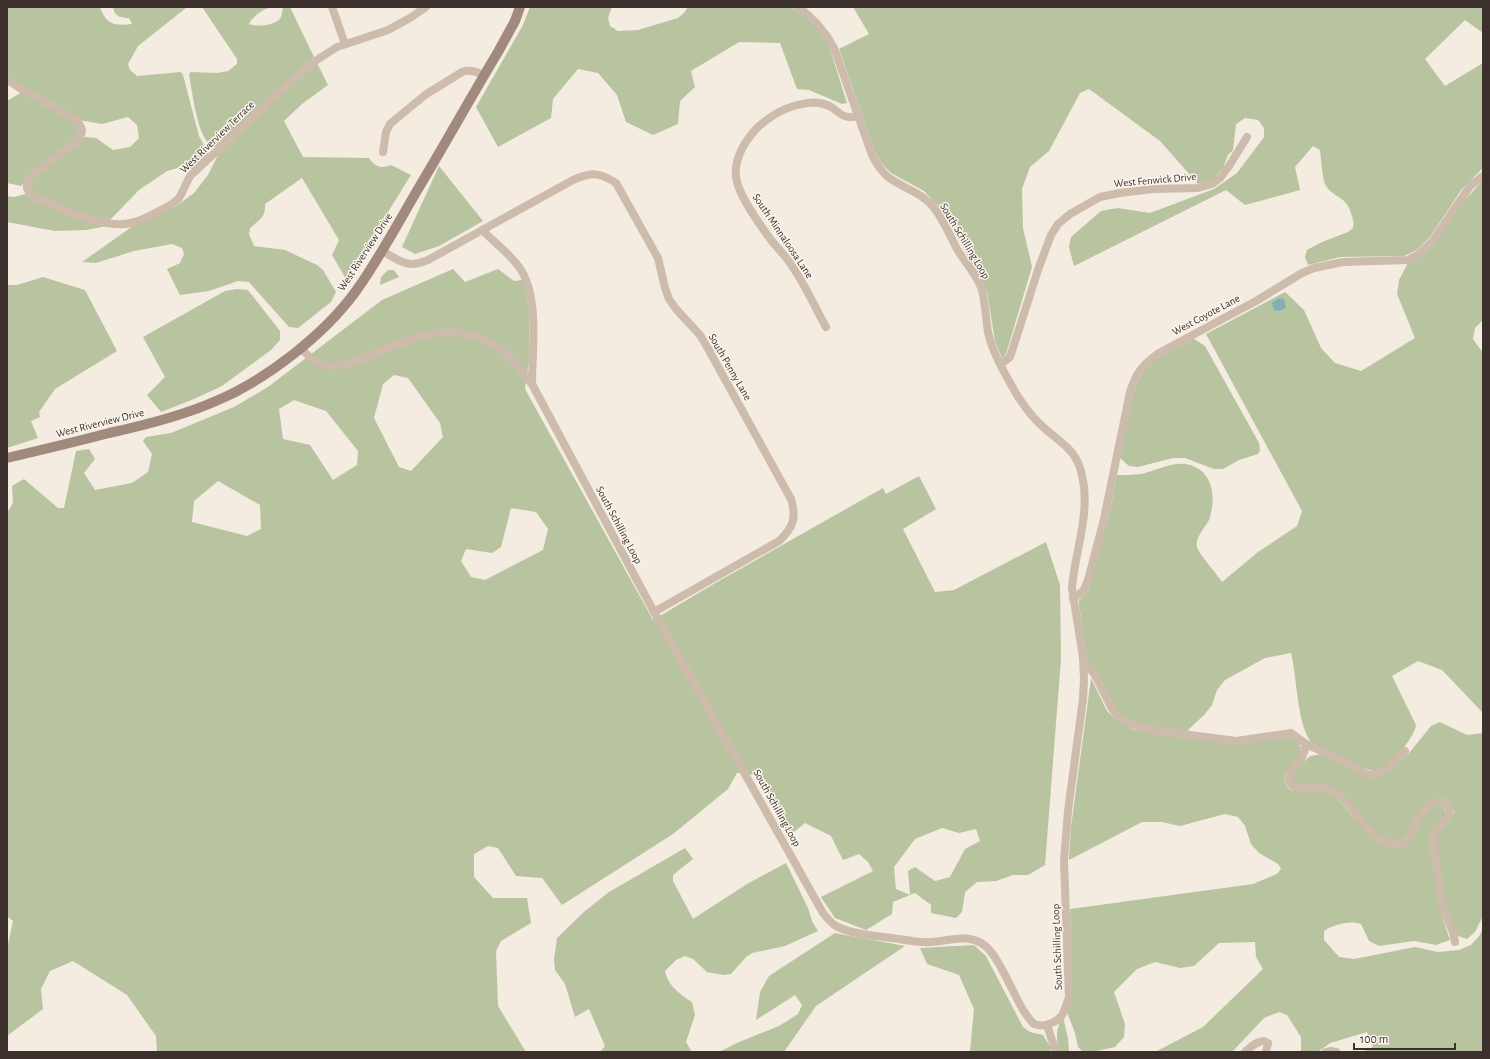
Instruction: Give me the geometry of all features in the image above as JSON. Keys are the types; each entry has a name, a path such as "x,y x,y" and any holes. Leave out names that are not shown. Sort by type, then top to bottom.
{"street":[{"path":"332,7 345,44"},
{"name":"West Riverview Terrace","path":"7,80 30,95 58,109 77,122 81,127 82,133 79,139 30,177 26,183 27,191 32,196 95,221 110,224 130,224 149,217 175,202 180,197 190,176 297,75 323,55 345,44 388,30 426,7"},
{"name":"West Riverview Drive","path":"7,458 157,422 191,412 240,390 270,371 301,348 331,321 356,290 382,251 515,21 520,7"},
{"name":"South Schilling Loop","path":"301,348 315,362 335,366 353,362 430,333 458,332 481,338 501,349 515,362 532,384 654,612 824,913 830,921 837,927 860,933 914,942 931,942 964,938 973,939 985,945 995,958 1019,1002 1033,1023 1040,1026 1059,1020 1063,1014 1069,997 1064,862 1068,811 1083,699 1084,679 1083,657 1073,598 1073,578 1084,524 1085,497 1083,476 1078,461 1071,450 1040,425 1026,408 1001,364 990,338 982,290 978,280 934,209 918,193 889,178 877,164 872,155 834,48 827,35 817,22 798,7"},
{"path":"383,152 386,132 390,124 425,95 467,70 484,75"},
{"name":"South Minnaloosa Lane","path":"826,327 793,266 756,219 740,191 736,177 737,161 751,134 776,114 792,106 808,102 823,103 832,107 842,116 849,118 858,116"},
{"name":"West Fenwick Drive","path":"1001,364 1010,357 1039,267 1051,235 1058,224 1070,214 1100,197 1120,192 1153,189 1198,188 1212,184 1221,177 1247,137"},
{"name":"South Penny Lane","path":"382,251 409,265 420,263 573,180 587,174 602,175 616,183 658,258 669,299 676,310 700,335 706,345 791,499 794,509 794,519 789,532 779,542 654,612"},
{"name":"West Coyote Lane","path":"1073,598 1084,590 1088,580 1104,519 1130,392 1139,370 1159,353 1256,301 1302,273 1314,268 1343,262 1408,260 1419,254 1432,242 1470,186 1483,176"},
{"path":"482,230 518,267 526,279 532,307 532,384"},
{"path":"1083,657 1096,677 1112,709 1126,722 1144,729 1236,741 1291,733 1306,744 1344,761 1369,775 1379,773 1387,769 1406,751"},
{"path":"1306,744 1305,753 1290,772 1288,777 1292,786 1296,788 1322,788 1331,790 1338,795 1369,830 1379,839 1388,843 1404,843 1413,833 1421,813 1430,804 1439,802 1447,804 1450,810 1449,815 1435,832 1433,842 1442,906 1455,942"},
{"path":"1047,1025 1055,1052"},
{"path":"1245,1052 1258,1042 1264,1041 1268,1043 1266,1052"},
{"path":"1326,1052 1336,1052"}],"green space":[{"path":"7,7 100,7 102,13 108,21 121,25 132,24 129,18 123,18 116,14 113,7 189,7 138,46 128,64 130,70 137,76 181,72 199,136 209,155 193,170 188,165 167,171 139,190 109,221 96,219 33,194 29,189 32,179 85,137 96,138 113,150 130,147 139,138 137,125 128,117 102,124 79,120 7,78"},
{"path":"202,7 274,7 260,12 249,24 260,26 277,21 281,18 283,7 290,7 314,57 217,148 209,143 201,131 189,74 191,72 217,73 228,71 237,64 237,59"},
{"path":"530,7 612,7 608,18 610,26 618,31 638,30 678,18 688,7 791,7 807,18 820,31 830,49 847,103 842,104 809,90 797,89 780,43 739,42 691,71 695,87 680,101 678,124 653,135 626,122 617,95 598,73 578,69 553,99 551,118 498,147 476,107 523,25"},
{"path":"853,7 1483,7 1483,33 1465,20 1425,59 1445,86 1483,63 1483,168 1462,189 1430,237 1417,250 1404,256 1340,257 1308,265 1305,257 1307,250 1322,242 1348,232 1353,228 1353,219 1349,207 1343,200 1331,192 1325,184 1322,172 1320,150 1313,146 1295,167 1300,190 1245,205 1226,190 1074,266 1069,247 1071,237 1101,211 1118,208 1150,213 1214,189 1237,173 1264,137 1264,128 1258,120 1245,118 1236,124 1233,150 1228,155 1223,168 1212,180 1198,184 1160,141 1089,89 1080,93 1049,151 1030,167 1022,189 1023,228 1032,267 1006,354 1002,358 995,341 987,292 980,277 940,208 924,191 891,173 882,164 875,152 839,49 869,34"},
{"path":"317,63 328,85 302,104 284,121 303,157 369,158 378,166 384,167 391,165 411,175 346,279 332,255 339,240 302,178 265,204 263,215 250,228 249,234 254,246 285,250 317,265 323,270 336,292 331,302 298,328 289,327 249,282 238,281 209,291 180,295 167,269 180,263 184,254 182,248 172,244 134,251 96,263 82,262 133,226 175,207 194,193 208,175 219,153"},
{"path":"22,92 76,122 79,128 78,138 28,176 21,186 7,183 7,101"},
{"path":"439,166 483,221 439,246 415,254 402,247"},
{"path":"1483,180 1483,320 1475,328 1473,339 1483,353 1483,713 1442,670 1418,661 1392,676 1416,725 1412,736 1402,750 1390,762 1380,769 1373,770 1360,767 1314,744 1306,734 1300,712 1291,653 1265,658 1225,680 1217,690 1212,705 1187,731 1142,724 1125,717 1118,712 1087,659 1079,605 1079,600 1088,591 1109,515 1117,475 1147,473 1174,464 1186,464 1195,467 1202,472 1211,485 1213,502 1209,520 1197,540 1197,547 1222,582 1258,552 1297,526 1302,511 1206,334 1285,292 1304,310 1321,348 1335,363 1361,371 1415,338 1397,294 1399,280 1408,263"},
{"path":"25,194 32,199 107,226 86,230 55,231 7,222 7,196 14,197"},
{"path":"453,269 465,282 498,269 514,281 523,280 529,307 529,360 525,389 653,620 883,488 886,494 919,476 936,509 903,529 935,592 954,590 1046,542 1060,585 1061,659 1045,865 1028,875 1013,875 996,881 977,882 965,892 962,912 956,918 931,913 931,905 915,893 893,902 892,914 866,930 835,918 821,897 873,871 868,862 859,854 843,860 831,836 805,823 789,836 758,775 737,773 728,789 673,834 562,905 542,878 516,876 498,848 488,846 474,854 474,877 493,898 527,898 531,923 501,941 496,951 498,1006 526,1052 157,1052 156,1036 127,995 73,961 50,971 41,989 43,1009 7,1036 7,949 13,921 7,916 7,513 13,503 12,486 24,479 58,508 64,508 76,451 89,449 95,459 84,473 95,490 132,483 148,472 152,454 143,441 146,437 171,433 234,407 268,387 382,300","holes":["394,375 408,378 440,423 443,437 411,471 399,467 374,418 383,384","294,400 326,411 358,451 357,465 333,480 310,445 283,439 279,409","218,481 260,505 261,529 247,536 192,522 194,501","511,508 536,512 548,529 543,550 485,580 471,577 461,561 466,549 492,553 501,547","942,828 959,833 976,829 980,841 965,849 950,877 935,881 915,867 908,871 910,895 896,889 894,867 915,839"]},
{"path":"388,270 394,270 399,277 380,285 381,277"},
{"path":"43,277 85,290 117,351 55,389 39,412 40,417 31,421 38,438 7,448 7,285 17,285"},
{"path":"237,289 248,290 280,331 280,340 271,350 222,386 161,412 147,395 165,377 143,337 225,291"},
{"path":"1193,339 1205,346 1259,443 1260,450 1258,454 1239,460 1223,469 1214,469 1185,458 1173,458 1138,467 1129,466 1120,458 1130,408 1138,382 1144,372 1156,360"},
{"path":"1091,678 1107,711 1117,720 1134,730 1238,744 1290,737 1299,742 1301,748 1299,757 1285,774 1284,780 1287,787 1292,791 1331,792 1366,831 1392,846 1401,847 1410,842 1424,814 1429,808 1435,805 1443,806 1445,816 1433,831 1439,907 1450,940 1436,945 1414,941 1379,946 1369,941 1361,924 1352,922 1337,925 1324,931 1324,940 1339,957 1354,959 1415,947 1438,952 1459,950 1471,945 1480,935 1483,928 1483,1052 1362,1052 1373,1047 1367,1032 1330,1043 1318,1052 1301,1052 1301,1037 1287,1015 1279,1012 1264,1018 1232,1052 1155,1052 1203,1027 1263,969 1256,957 1255,942 1219,943 1194,966 1180,968 1155,962 1137,969 1114,992 1125,1024 1124,1037 1115,1047 1092,1052 1083,1052 1078,1047 1075,1033 1067,1012 1072,994 1070,909 1253,884 1277,874 1281,869 1278,864 1259,853 1251,844 1245,826 1238,817 1225,814 1180,826 1162,822 1142,822 1069,860 1071,827"},
{"path":"1440,722 1467,735 1483,733 1483,916 1475,932 1467,939 1458,936 1444,904 1434,841 1438,833 1454,812 1450,802 1442,798 1430,801 1409,835 1401,840 1390,841 1372,830 1341,794 1297,785 1291,780 1292,773 1310,756 1321,754 1343,763 1362,776 1375,778 1387,773 1409,753 1431,726"},
{"path":"685,848 693,859 673,875 673,881 693,919 747,884 786,863 818,931 785,946 752,953 746,957 731,974 723,975 707,972 693,959 685,956 676,960 665,971 666,976 672,985 679,993 692,1002 695,1015 686,1042 692,1052 600,1052 605,1046 589,1009 575,1017 565,984 555,970 554,959 557,938 585,911 609,892"},
{"path":"835,933 905,946 816,1006 784,1052 719,1052 739,1042 779,1026 798,1014 802,1005 795,995 756,1020 760,992 769,976"},
{"path":"974,945 986,956 1023,1027 1030,1032 1043,1035 1050,1046 1050,1052 970,1052 974,1009 959,975 927,964 920,948"},
{"path":"1063,1017 1068,1038 1069,1052 1058,1052 1058,1029 1060,1021"}],"water":[{"path":"1279,298 1284,299 1286,307 1278,311 1274,310 1272,303"}]}
